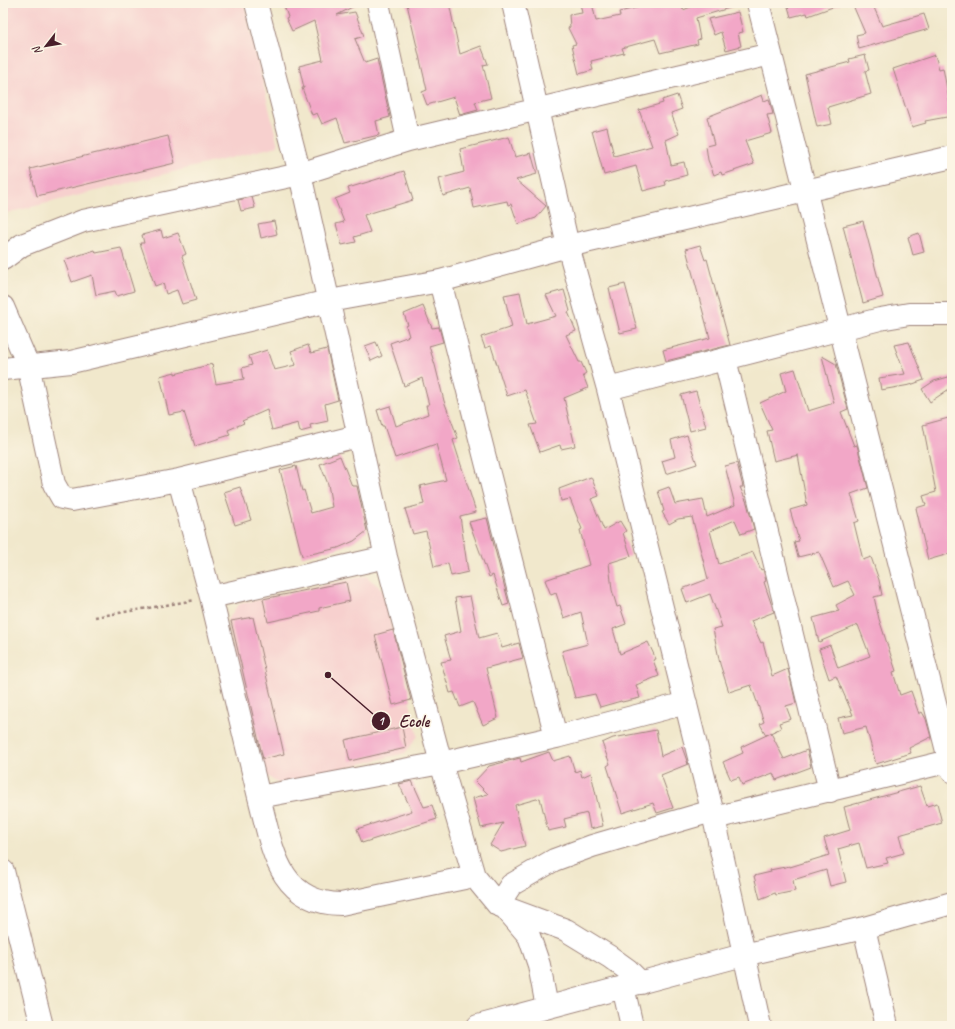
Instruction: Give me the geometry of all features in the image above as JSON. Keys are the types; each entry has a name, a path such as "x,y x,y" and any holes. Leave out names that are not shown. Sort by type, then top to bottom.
{"street":[{"path":"256,3 300,174 386,557 441,763 474,876 529,936 539,965 547,1007"},
{"path":"378,3 408,140"},
{"path":"513,3 568,246 608,389 713,814 743,955 760,1026"},
{"path":"502,907 511,885 554,860 592,846 713,814 951,766 758,3"},
{"path":"3,259 22,245 84,221 300,174 408,140 537,108 771,54"},
{"path":"3,369 28,365 71,362 329,301 440,281 568,246 952,156"},
{"path":"440,281 556,737"},
{"path":"3,307 28,365 54,484 62,498 72,500 179,480 358,436"},
{"path":"608,389 840,329 909,314 952,314"},
{"path":"725,359 830,791"},
{"path":"179,480 211,597 276,862 291,884 304,895 314,900 326,904 340,904 474,876"},
{"path":"211,597 386,557"},
{"path":"259,797 441,763 556,737 686,703"},
{"path":"3,871 10,930 42,1026"},
{"path":"478,1026 504,1022 547,1007 743,955 864,928 952,903"},
{"path":"502,907 566,930 628,970 632,985 632,1026"},
{"path":"864,928 887,1026"}],"path":[{"path":"95,617 211,597"}],"shaded area":[{"path":"3,3 244,3 278,146 3,214"},
{"path":"366,576 382,589 418,736 405,753 279,784 264,774 227,620 239,604"}],"building":[{"path":"283,3 360,3 337,15 355,12 364,36 355,39 365,63 377,59 390,117 376,121 379,135 345,143 337,118 322,124 317,113 312,115 302,88 304,88 299,66 323,60 314,21 292,31 286,18 288,17"},
{"path":"449,3 460,54 481,46 488,64 483,65 491,98 475,102 478,110 460,115 454,97 427,105 422,92 427,90 407,4"},
{"path":"580,3 592,3 596,21 620,16 619,12 649,5 648,3 681,3 683,10 701,3 735,3 736,6 696,18 700,39 697,40 698,44 660,53 655,39 622,48 624,53 591,61 593,70 579,74 572,45 576,44 568,28 570,27 569,15 582,13"},
{"path":"787,3 841,4 808,16 807,13 791,17"},
{"path":"852,3 872,3 882,26 924,14 929,29 859,49 856,35 865,33"},
{"path":"738,12 743,32 738,33 741,46 726,50 721,32 714,35 708,19"},
{"path":"865,55 869,70 865,71 871,94 828,107 832,124 817,127 805,74 850,62 849,59"},
{"path":"935,55 939,69 943,68 952,116 925,121 926,123 912,127 893,69"},
{"path":"677,95 682,109 671,113 679,134 666,140 671,165 684,162 687,175 665,181 666,185 643,191 636,166 604,175 592,131 607,127 614,156 652,146 639,110 663,103 662,100"},
{"path":"762,95 764,101 769,99 773,114 767,115 772,133 745,141 754,164 722,175 721,172 714,175 708,160 706,146 714,144 707,117"},
{"path":"168,136 175,163 37,196 30,169"},
{"path":"509,137 515,157 531,153 537,174 516,180 546,206 536,218 518,224 511,204 508,205 507,201 474,208 470,188 443,196 439,179 464,172 460,149"},
{"path":"404,171 413,200 364,215 370,232 354,237 356,242 342,245 336,224 344,222 335,199 350,193 348,188"},
{"path":"252,197 255,208 241,211 238,200"},
{"path":"274,221 277,234 261,238 258,224"},
{"path":"863,221 883,297 863,303 843,226"},
{"path":"161,230 163,238 178,233 186,254 182,256 196,300 182,304 177,290 166,294 163,283 155,286 140,243 144,243 142,235"},
{"path":"919,233 924,252 913,255 908,237"},
{"path":"700,245 705,260 707,259 730,345 666,361 663,350 710,338 686,249"},
{"path":"121,248 134,291 117,296 115,291 96,295 92,275 72,282 64,260 95,250 96,253"},
{"path":"625,284 637,329 620,333 609,288"},
{"path":"564,290 570,311 568,312 576,331 566,335 586,373 583,375 588,388 564,398 575,446 561,449 560,445 540,452 530,425 537,424 525,390 507,396 491,346 485,348 481,337 512,327 504,295 520,292 527,324 556,316 546,295"},
{"path":"423,306 432,328 439,327 443,342 429,346 444,401 458,438 453,440 476,512 460,516 468,572 451,576 448,563 434,567 426,531 413,534 405,509 424,504 420,486 446,480 436,444 395,458 377,410 390,406 396,426 428,414 426,405 429,405 422,378 404,386 390,343 409,336 406,326 408,325 404,314"},
{"path":"376,342 382,356 371,361 365,346"},
{"path":"909,342 924,380 910,385 881,390 879,378 905,374 894,345"},
{"path":"308,345 311,353 327,349 338,400 325,404 328,421 310,425 311,429 300,432 298,423 272,430 267,410 242,421 244,423 228,430 230,435 195,446 184,412 169,415 160,376 175,372 175,374 212,364 216,384 244,379 242,368 252,365 249,356 267,350 274,370 296,365 291,351"},
{"path":"822,356 836,364 848,409 841,412 854,446 857,445 868,488 851,494 859,521 854,523 863,560 871,557 879,580 882,595 874,597 879,619 896,671 893,672 900,695 911,691 919,714 922,712 926,719 931,737 909,748 911,753 876,764 866,727 842,733 838,718 853,715 836,676 829,679 819,649 830,645 838,668 870,656 858,625 819,642 813,618 839,611 836,605 855,595 848,581 834,587 819,552 798,557 794,542 799,541 790,510 807,505 798,455 774,461 767,431 772,430 760,403 786,391 781,373 795,369 808,411 834,403"},
{"path":"952,376 952,387 930,402 922,389 934,381"},
{"path":"696,391 706,427 690,431 681,395"},
{"path":"952,417 952,553 928,560 916,508 926,505 923,496 936,492 923,425"},
{"path":"687,435 697,464 666,474 662,461 675,457 671,440"},
{"path":"340,456 352,486 357,486 367,531 354,541 338,548 302,556 280,470 296,466 302,491 304,490 311,513 332,507 328,484 320,464"},
{"path":"737,463 743,487 740,487 747,503 754,529 741,534 735,520 710,531 719,564 753,552 761,570 763,569 766,581 764,582 774,612 751,621 761,643 763,642 772,676 788,669 796,703 786,706 791,719 779,723 781,728 766,735 760,724 764,722 751,685 729,692 720,664 713,629 722,627 710,594 687,603 682,589 708,579 692,517 678,519 669,524 662,512 664,511 658,491 669,487 675,504 703,499 707,517 735,505 725,466"},
{"path":"591,477 599,496 591,499 604,530 620,521 626,531 623,533 631,556 609,563 612,590 617,607 620,606 626,624 613,629 620,654 648,642 656,659 653,660 659,676 636,685 640,698 621,701 600,707 595,694 575,698 562,651 588,644 581,612 564,618 556,593 551,595 545,580 589,565 580,530 582,529 570,499 561,501 559,489"},
{"path":"240,487 251,520 235,525 224,492"},
{"path":"487,518 509,604 503,606 493,575 489,577 469,522"},
{"path":"346,582 350,601 319,608 319,611 268,622 263,599"},
{"path":"470,596 479,638 497,633 502,648 519,643 523,658 486,668 498,718 483,725 473,702 460,707 454,692 450,693 441,662 451,660 444,636 461,631 455,598"},
{"path":"253,617 284,754 263,759 231,621"},
{"path":"393,630 411,700 393,705 375,635"},
{"path":"402,727 406,748 350,761 345,740"},
{"path":"656,730 661,756 682,747 688,764 661,775 673,808 657,813 653,803 622,813 607,766 610,764 602,743 613,738"},
{"path":"771,733 784,759 807,750 811,767 776,780 773,773 742,785 739,777 731,780 723,762 743,753 741,747"},
{"path":"549,752 553,761 570,756 575,772 580,770 582,777 591,773 603,826 590,829 587,813 564,819 566,827 548,831 540,798 515,805 525,846 501,852 490,845 503,823 481,828 473,798 488,794 475,781 489,766 520,758 521,762"},
{"path":"412,781 424,807 432,805 437,819 362,843 357,829 412,811 399,784"},
{"path":"920,786 927,806 937,803 942,823 899,835 904,853 886,858 888,863 866,868 859,843 838,849 846,882 830,886 826,870 793,880 795,891 776,895 775,893 760,899 754,876 771,872 770,870 790,867 829,855 824,838 850,830 844,807"}],"place":[{"name":"Ecole","path":"328,675"}]}
